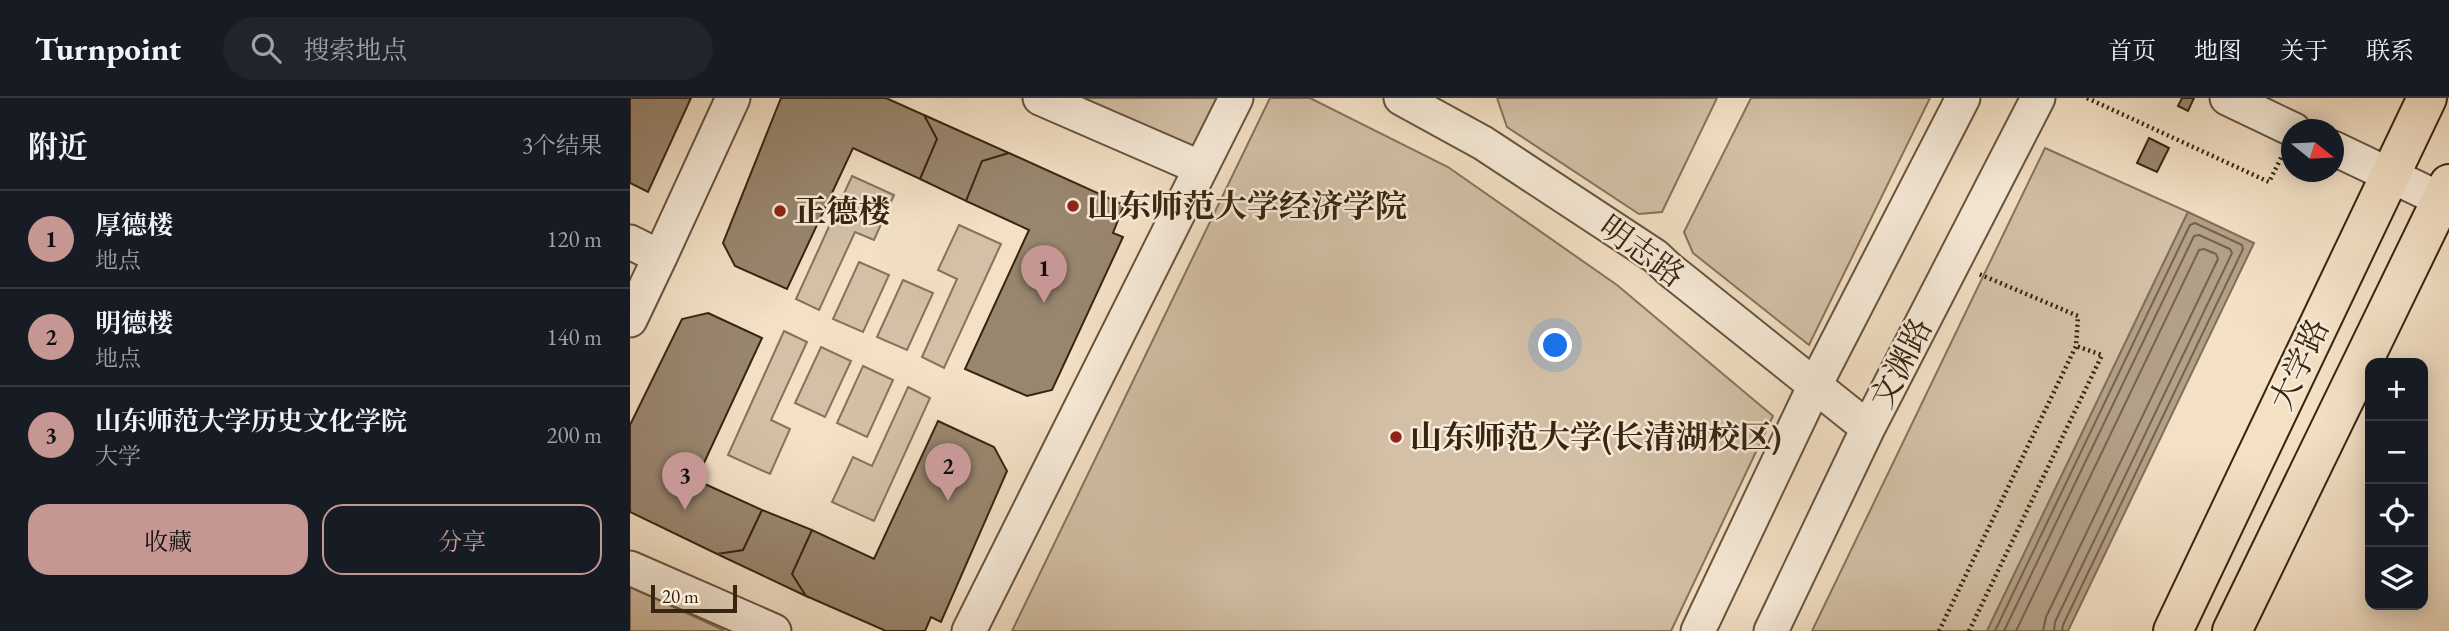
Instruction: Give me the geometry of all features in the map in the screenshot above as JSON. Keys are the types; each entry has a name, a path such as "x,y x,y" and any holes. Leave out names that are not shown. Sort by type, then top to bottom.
{"main road":[{"name":"大学路","path":"2173,631 2427,98"},
{"name":"大学路","path":"2232,631 2445,192"}],"street":[{"path":"630,320 733,98"},
{"path":"1040,98 1201,168"},
{"path":"969,631 1236,98"},
{"name":"明志路","path":"1401,98 1483,144 1655,256 1868,428"},
{"name":"文渊路","path":"1698,631 1815,385 1963,98"},
{"name":"文渊路","path":"1771,631 1868,428 2038,98"},
{"path":"2227,98 2281,132"},
{"path":"2344,153 2389,175 2445,192"},
{"path":"630,242 660,257"},
{"path":"630,568 774,631"}],"path":[{"path":"2087,98 2269,182 2281,157"},
{"path":"1939,631 2076,346 2078,316 1953,263"},
{"path":"1969,631 2102,355 2076,346"}],"shaded area":[{"path":"1065,98 1218,98 1191,153"},
{"path":"1270,98 1310,98 1448,167 1617,285 1773,416 1671,631 1012,631"},
{"path":"1497,98 1717,98 1662,212 1639,214 1507,127"},
{"path":"1751,98 1930,98 1809,345 1693,253 1684,232"},
{"path":"2045,148 2188,212 1987,631 1812,631"},
{"path":"852,176 894,195 874,240 855,232 819,310 796,299"},
{"path":"959,225 1001,244 944,368 922,357 957,279 938,270"},
{"path":"859,262 889,275 863,332 833,319"},
{"path":"903,280 933,293 907,350 877,337"},
{"path":"784,331 807,342 771,420 790,429 770,474 728,455"},
{"path":"821,347 851,361 825,417 795,403"},
{"path":"863,366 893,380 867,437 837,423"},
{"path":"908,387 930,398 874,521 832,502 853,457 872,466"},
{"path":"630,587 725,631 630,631"}],"water":[{"path":"2188,212 2254,243 2068,631 1987,631"}],"building":[{"path":"630,98 691,98 648,192 630,183"},
{"name":"正德楼","path":"781,98 886,98 924,115 937,139 920,179 853,148 787,289 735,266 723,243"},
{"path":"2182,98 2194,98 2188,111 2178,106"},
{"path":"924,115 1009,153 982,161 966,201 920,179 937,139"},
{"path":"2149,138 2169,148 2157,172 2137,163"},
{"path":"1009,153 1124,205 1113,233 1123,237 1052,390 1027,396 965,369 1029,230 966,201 982,161"},
{"path":"708,313 762,338 696,480 762,510 743,550 717,554 630,512 630,425 682,319"},
{"path":"938,421 994,447 1007,471 941,622 931,617 925,631 886,631 806,596 792,574 812,530 874,559"},
{"path":"762,510 812,530 792,574 806,596 717,554 743,550"}],"place":[{"name":"山东师范大学经济学院","path":"1073,206"},
{"name":"正德楼","path":"780,211"},
{"name":"厚德楼","path":"1044,303"},
{"name":"山东师范大学(长清湖校区)","path":"1396,437"},
{"name":"明德楼","path":"948,501"},
{"name":"山东师范大学历史文化学院","path":"685,510"}]}
